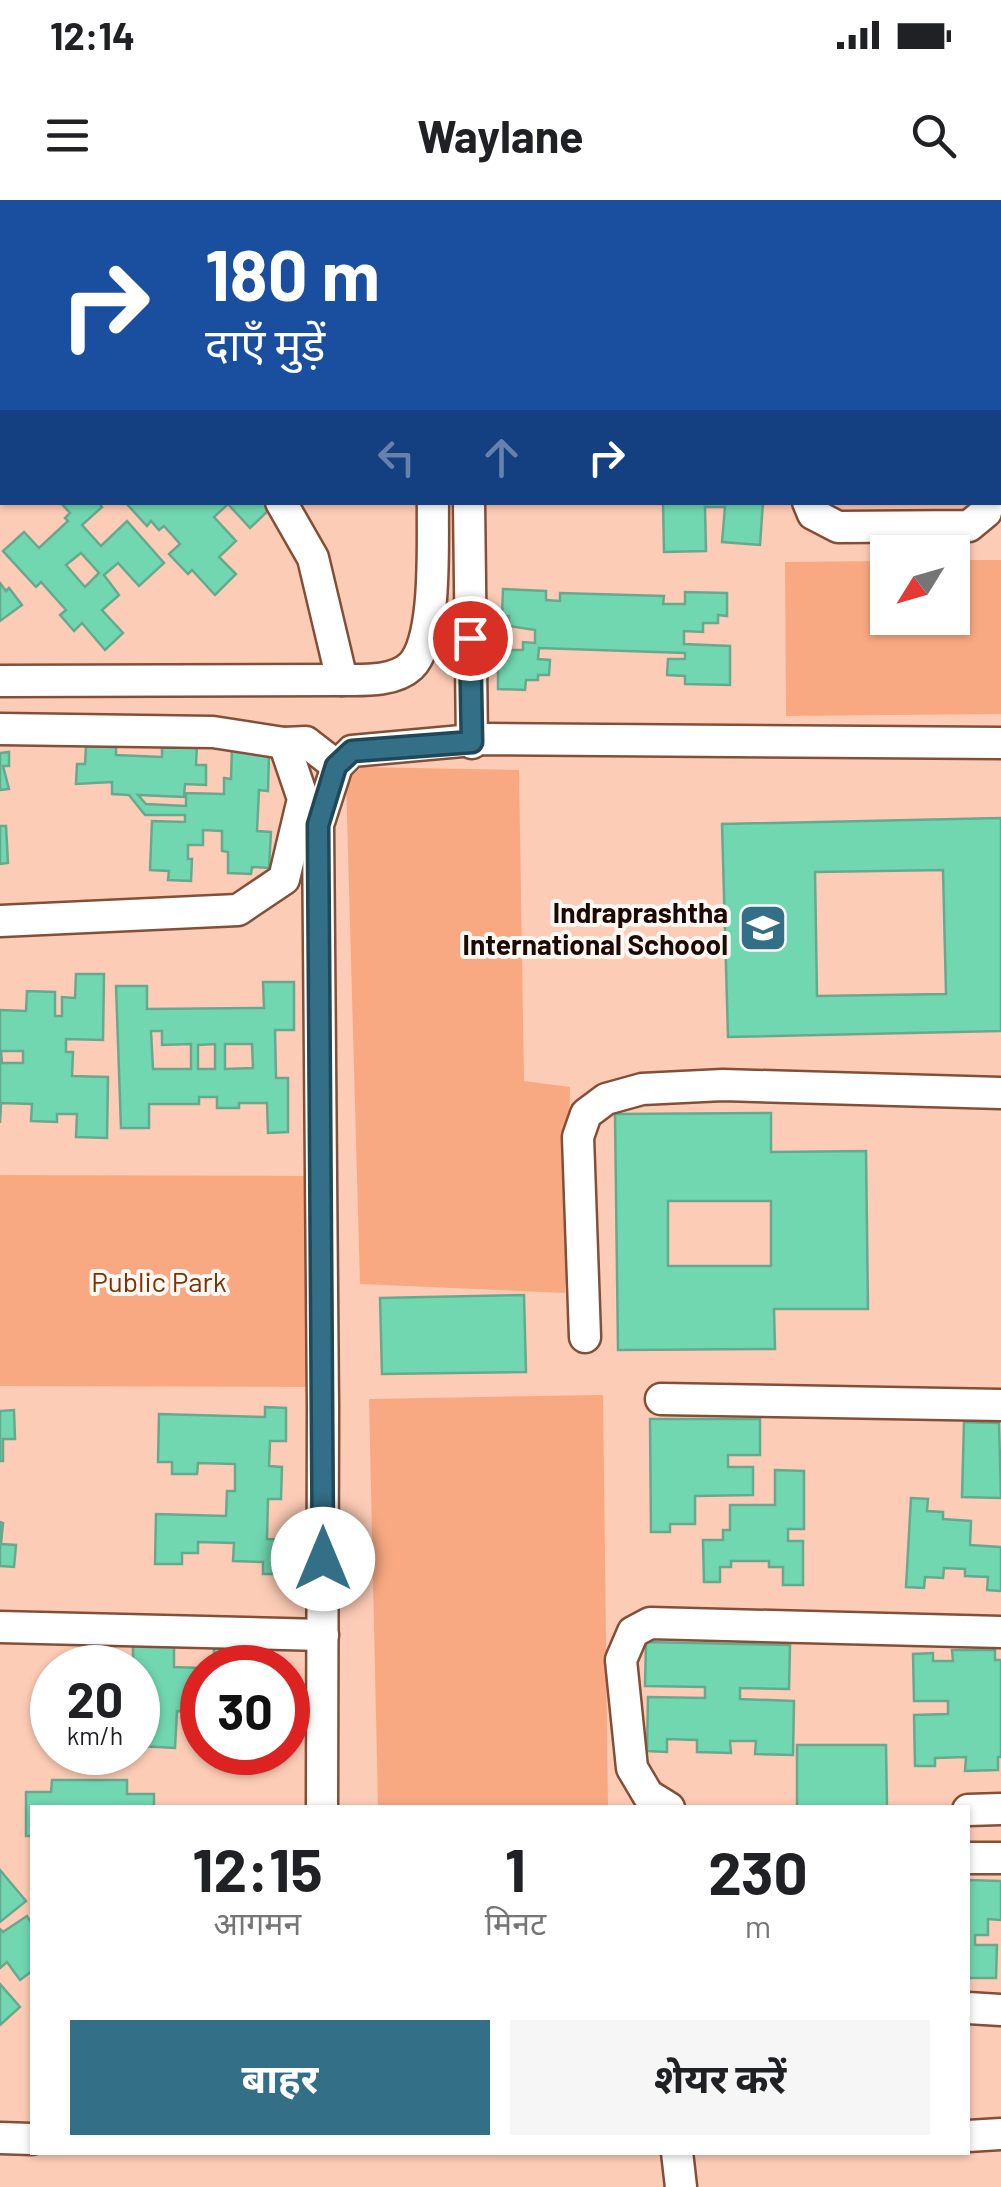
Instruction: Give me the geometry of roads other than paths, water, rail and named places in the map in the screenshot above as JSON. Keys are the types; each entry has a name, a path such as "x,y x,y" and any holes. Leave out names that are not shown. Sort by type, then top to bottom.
{"street":[{"path":"283,505 313,558 342,680"},
{"path":"0,682 342,680 397,674 411,666 421,649 429,607 433,505"},
{"path":"470,505 472,742"},
{"path":"809,505 812,514 824,522 857,527 969,526 986,512 987,505"},
{"path":"0,730 213,732 284,743 306,742 336,766"},
{"path":"322,1805 318,825 336,766 352,751 504,740 1001,743"},
{"path":"0,921 238,910 259,898 284,879 303,799 284,743"},
{"path":"585,1337 578,1137 586,1114 606,1099 642,1089 723,1084 1001,1093"},
{"path":"661,1399 1001,1405"},
{"path":"664,1805 648,1796 632,1768 621,1660 633,1632 650,1623 1001,1632"},
{"path":"0,1626 322,1634"},
{"path":"970,1810 1001,1809"},
{"path":"970,1858 1001,1858"},
{"path":"970,2008 1001,2010"},
{"path":"970,2136 1001,2134"},
{"path":"0,2138 30,2139"},
{"path":"677,2155 680,2187"}],"place":[{"name":"Indraprashtha International Schoool","path":"763,928"}],"park label":[{"name":"Public Park","path":"159,1281"}]}
